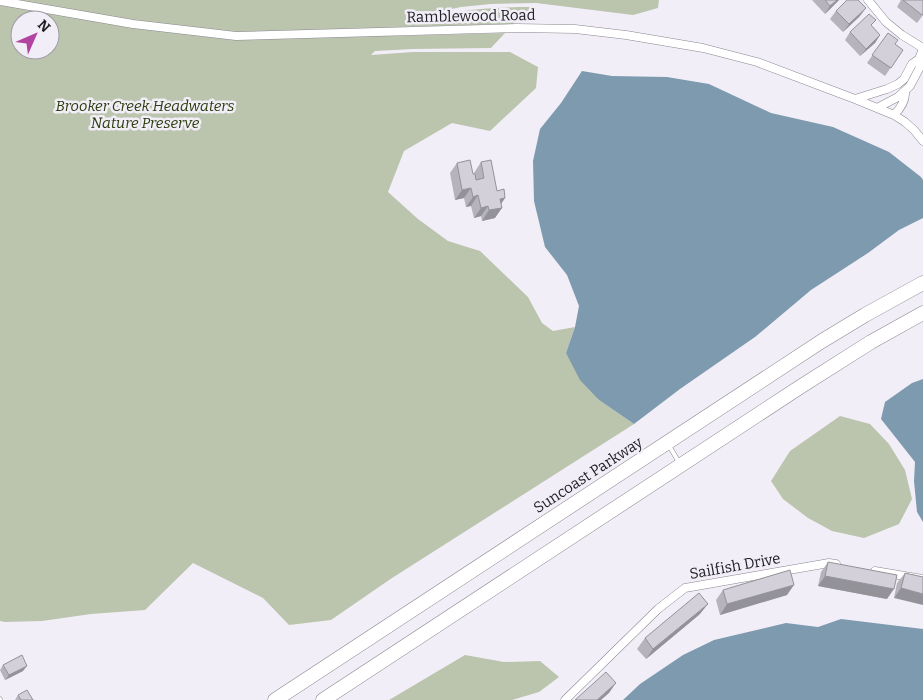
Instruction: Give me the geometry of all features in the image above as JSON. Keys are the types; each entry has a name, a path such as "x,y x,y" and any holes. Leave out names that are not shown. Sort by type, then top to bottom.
{"highway":[{"name":"Suncoast Parkway","path":"275,700 822,341 923,283"},
{"path":"323,700 681,465 864,347 923,312"}],"street":[{"path":"868,0 896,31 923,49 919,59 920,67 914,80 898,97 877,108"},
{"name":"Ramblewood Road","path":"0,1 133,24 236,36 517,28 575,29 626,34 703,48 757,62 894,115 914,130 923,141"},
{"path":"855,99 898,84 904,79 912,64 919,59"},
{"path":"894,115 905,100 905,91 898,84"},
{"name":"Sailfish Drive","path":"565,700 658,609 685,588 829,563 848,566"},
{"path":"867,569 923,579"}],"lane":[{"path":"667,442 681,465"}],"green space":[{"name":"Brooker Creek Headwaters Nature Preserve","path":"0,0 659,0 658,8 633,15 536,3 491,4 437,12 416,11 413,14 427,15 508,7 530,7 525,16 513,24 399,27 391,36 505,33 491,48 375,51 371,55 413,52 510,52 538,67 536,88 490,131 452,123 404,151 388,192 418,219 448,241 480,251 528,297 542,323 553,331 575,327 566,353 599,400 634,424 392,578 331,620 289,625 263,598 193,563 145,610 91,614 42,621 0,621"},
{"path":"840,416 870,424 889,444 905,470 912,499 899,524 864,538 832,531 808,518 783,499 771,481 790,451"},
{"path":"465,655 504,662 540,661 559,677 539,692 512,700 389,700"}],"water":[{"path":"582,71 612,76 667,77 709,84 771,113 833,127 889,152 921,177 923,180 923,218 899,230 868,253 811,290 755,337 680,389 634,424 599,400 580,380 566,353 575,327 579,306 567,275 545,247 534,201 533,161 540,129 561,103"},
{"path":"923,379 923,522 917,512 914,481 915,462 881,419 885,402 912,383"},
{"path":"841,619 923,629 923,700 623,700 640,684 683,655 714,640 786,623 818,627"}],"building":[{"path":"825,0 837,0 830,6"},
{"path":"847,0 858,0 866,8 849,24 836,11"},
{"path":"903,0 923,0 923,14 922,15"},
{"path":"869,14 876,20 871,25 880,35 866,49 850,32"},
{"path":"888,33 898,40 895,44 903,50 891,68 872,55"},
{"path":"470,160 476,180 484,178 481,162 491,160 497,191 504,189 505,198 500,199 502,208 489,210 488,206 481,208 478,195 473,197 471,188 462,190 457,163"},
{"path":"828,562 897,575 894,589 825,576"},
{"path":"790,570 794,585 727,604 723,590"},
{"path":"905,573 923,577 923,594 901,588"},
{"path":"699,593 708,604 653,649 645,638"},
{"path":"22,655 27,666 9,675 3,665"},
{"path":"606,672 616,683 597,700 575,700"},
{"path":"27,690 33,700 21,700 18,695"}]}
